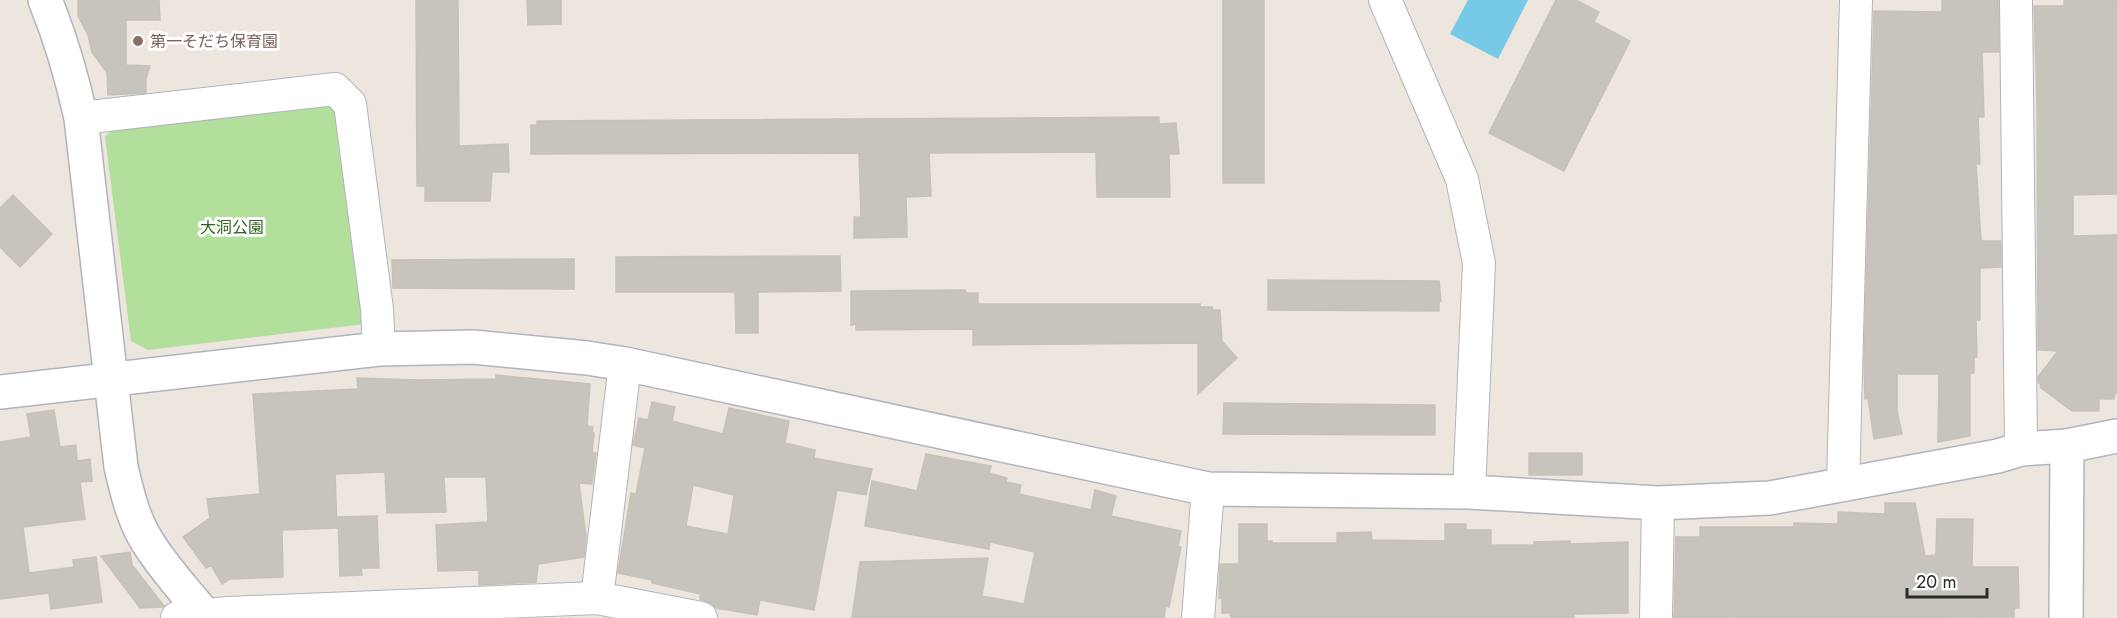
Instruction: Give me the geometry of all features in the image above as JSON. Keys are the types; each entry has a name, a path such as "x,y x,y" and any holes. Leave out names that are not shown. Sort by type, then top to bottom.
{"street":[{"path":"45,0 59,34 72,76 81,118 121,467 135,516 146,539 196,617 597,598 702,618"},
{"path":"1385,0 1462,179 1479,263 1469,492"},
{"path":"1843,485 1856,0"},
{"path":"2016,0 2021,448"},
{"path":"81,118 335,89 350,104 379,349"},
{"path":"0,393 379,349 472,347 587,357 625,364 1208,489 1469,492 1658,503 1770,498 1998,456 2021,448 2067,446 2117,436"},
{"path":"597,598 625,364"},
{"path":"2066,618 2067,446"},
{"path":"1198,618 1208,489"},
{"path":"1656,618 1658,503"}],"green space":[{"name":"大洞公園","path":"329,101 338,110 365,324 148,350 131,341 105,137 114,127"}],"water":[{"path":"1468,0 1528,0 1498,59 1450,34"}],"building":[{"path":"78,0 159,0 160,20 126,20 126,65 150,66 146,79 146,93 108,95 107,73 92,52 88,35 78,16"},
{"path":"416,0 458,0 459,146 508,144 509,172 492,172 490,201 425,201 425,186 417,186"},
{"path":"527,0 561,0 561,24 528,25"},
{"path":"1223,0 1264,0 1264,183 1223,183"},
{"path":"1556,0 1576,0 1599,12 1594,22 1630,41 1564,171 1489,133"},
{"path":"1942,0 1998,0 1999,52 1982,52 1984,117 1978,117 1980,164 1976,164 1981,241 2001,241 2001,267 1980,268 1980,320 1976,320 1977,357 1974,357 1974,373 1970,373 1970,436 1938,442 1939,374 1897,374 1897,411 1902,434 1874,439 1868,398 1865,399 1864,364 1874,11 1942,12"},
{"path":"2064,0 2117,0 2117,194 2073,195 2073,236 2117,235 2117,393 2114,399 2099,399 2099,411 2072,411 2040,387 2038,382 2038,377 2058,351 2038,350 2037,102 2034,6 2064,6"},
{"path":"1159,117 1159,124 1176,123 1179,154 1169,154 1170,197 1097,197 1096,152 929,153 931,196 906,197 907,237 854,238 854,217 861,217 859,153 531,154 531,125 537,125 537,121"},
{"path":"13,195 52,234 20,267 0,247 0,208"},
{"path":"840,256 841,291 758,292 758,333 736,333 735,292 616,292 616,257"},
{"path":"574,259 574,289 393,288 392,260"},
{"path":"1268,280 1439,281 1441,301 1439,301 1439,311 1268,310"},
{"path":"965,290 966,293 978,293 978,304 1200,304 1200,307 1212,307 1213,310 1220,310 1222,341 1237,358 1198,394 1198,343 973,345 973,329 856,330 856,324 851,325 851,291"},
{"path":"496,375 590,384 587,426 593,427 592,452 596,453 592,484 579,483 586,536 584,557 538,564 536,582 479,585 479,570 438,571 436,525 488,522 486,477 444,477 446,512 387,513 385,472 335,474 337,528 282,530 283,577 230,579 222,584 211,565 206,568 183,537 210,518 207,499 260,494 253,394 358,389 357,378 496,379"},
{"path":"652,402 675,407 672,421 723,434 729,408 789,421 785,443 815,450 814,458 872,469 866,495 837,490 814,610 760,600 757,615 716,608 700,599 700,594 618,573 631,493 636,494 645,448 633,445 639,418 648,420","holes":["693,485 734,495 728,534 686,526"]},
{"path":"1224,403 1435,405 1435,435 1223,434"},
{"path":"54,410 60,447 76,445 77,461 90,459 92,481 80,482 85,519 23,527 29,573 74,567 73,560 96,557 102,602 51,609 49,593 0,599 0,442 31,437 27,414"},
{"path":"1529,453 1582,453 1582,475 1529,475"},
{"path":"926,454 991,466 989,473 1007,478 1006,482 1021,485 1019,494 1091,510 1095,490 1116,496 1111,516 1181,531 1178,547 1181,547 1169,607 1166,606 1164,618 852,618 860,562 988,558 982,596 1024,604 1035,552 990,542 989,549 865,526 872,481 917,491"},
{"path":"1885,503 1915,503 1925,556 1936,555 1937,519 1973,519 1972,567 2018,567 2019,608 2014,608 2014,617 1674,618 1676,537 1700,537 1700,527 1794,527 1794,523 1838,524 1838,512 1885,514"},
{"path":"377,516 379,568 361,568 362,575 340,576 338,517"},
{"path":"1239,524 1267,524 1267,541 1272,541 1272,543 1337,543 1337,533 1371,532 1372,540 1445,541 1445,524 1466,524 1466,530 1491,530 1491,545 1534,545 1534,542 1570,541 1570,544 1628,542 1628,613 1574,614 1574,618 1231,618 1230,613 1222,613 1222,598 1219,598 1220,564 1239,564"},
{"path":"130,552 132,565 163,607 140,608 101,556"}],"place":[{"name":"第一そだち保育園","path":"138,41"}]}
